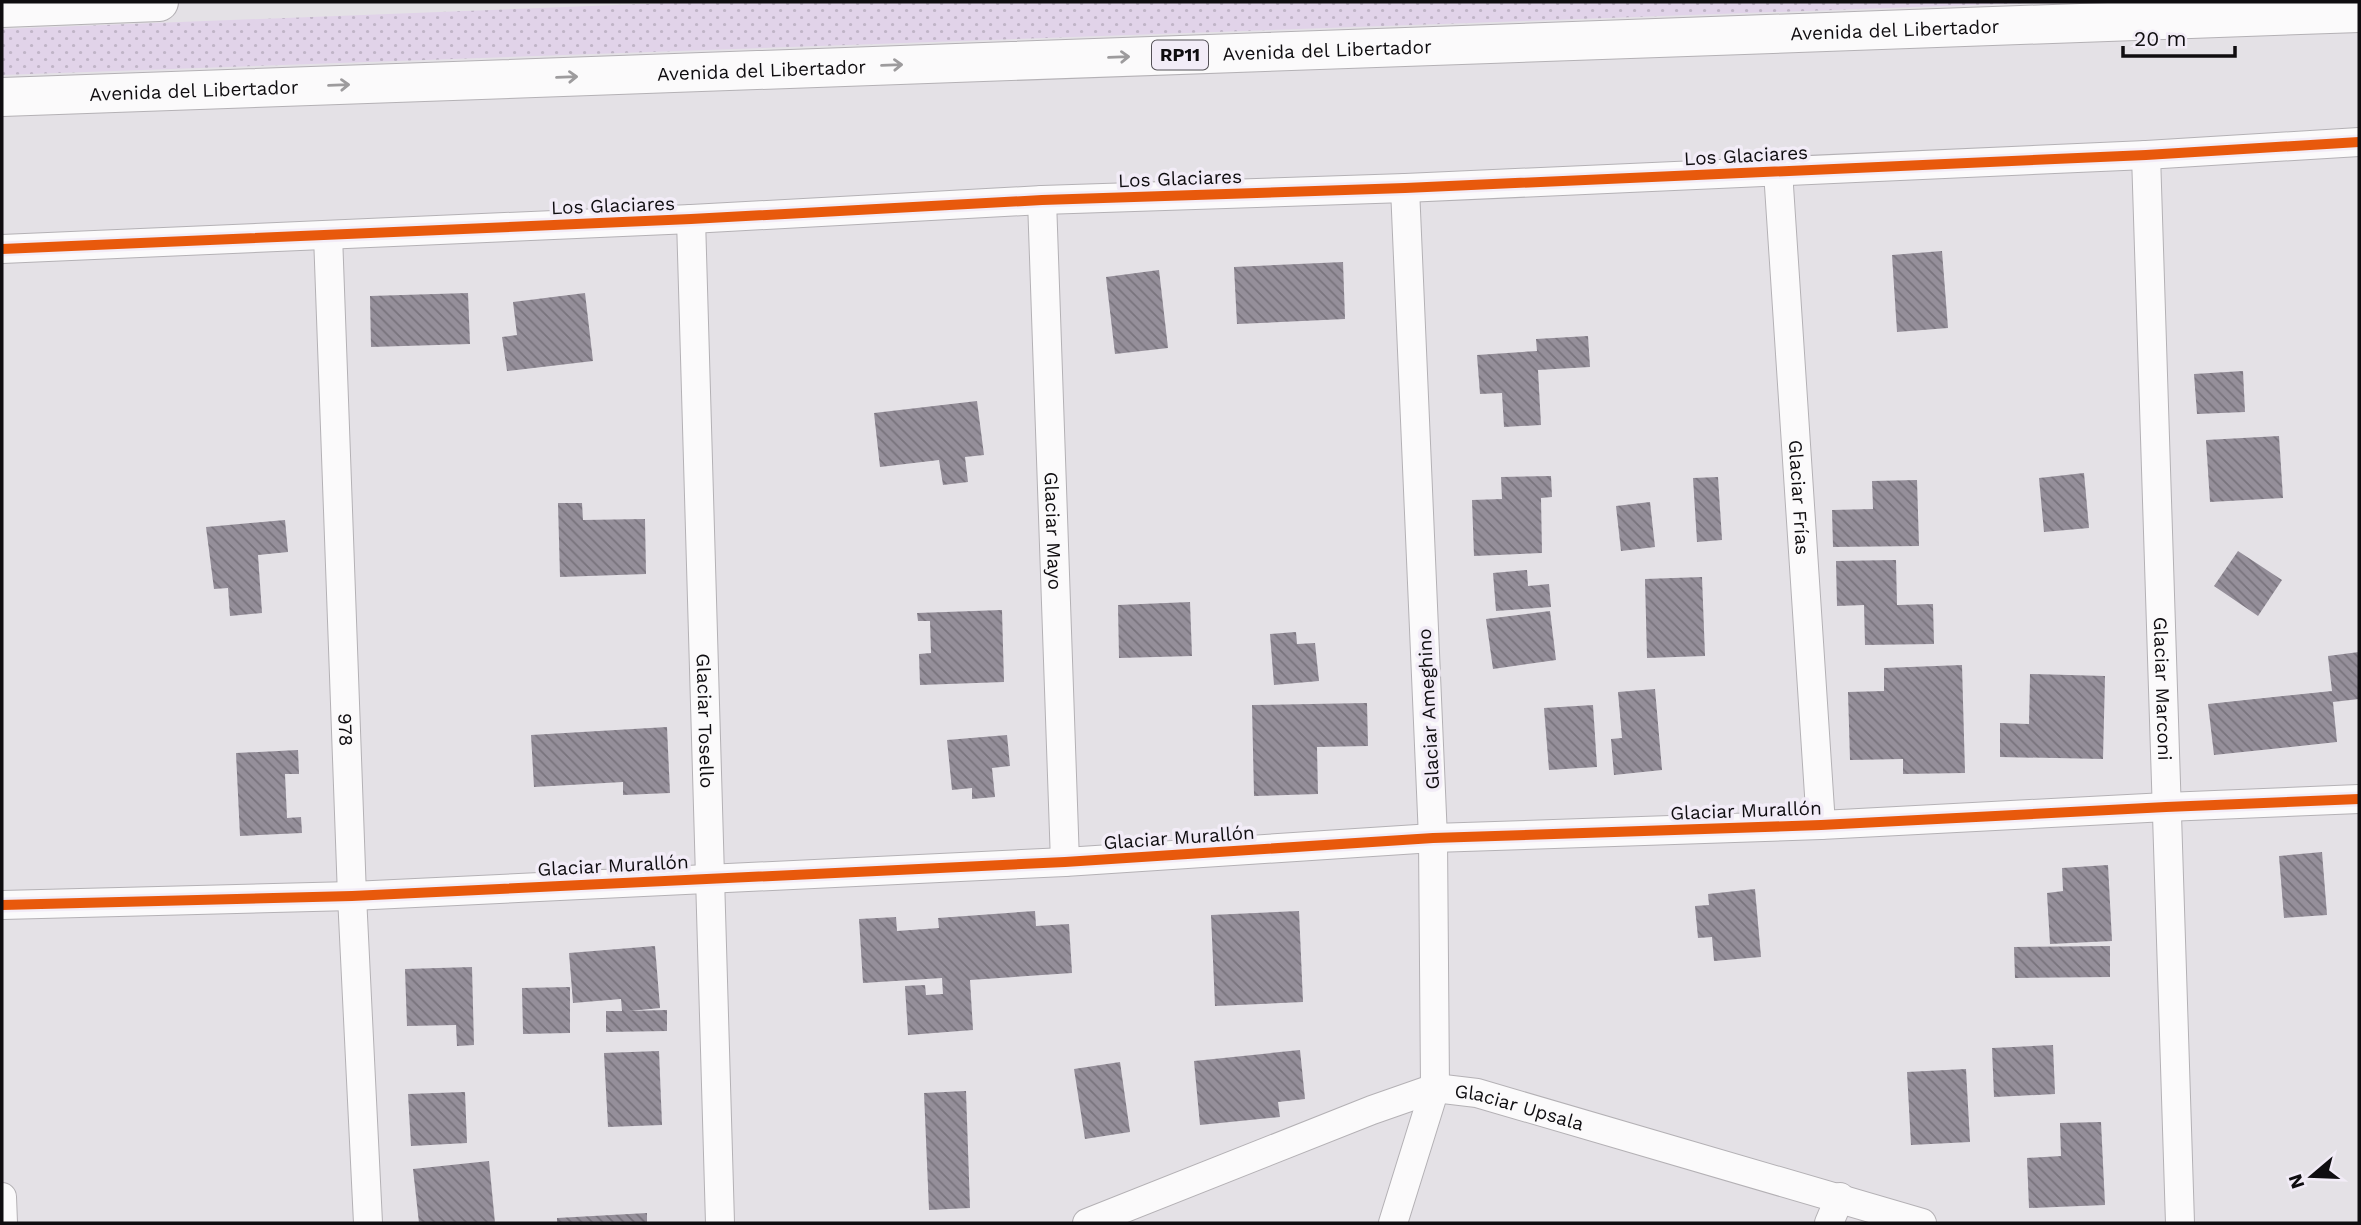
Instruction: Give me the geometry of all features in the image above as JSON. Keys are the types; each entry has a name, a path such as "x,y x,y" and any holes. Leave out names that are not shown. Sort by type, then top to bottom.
{"main road":[{"path":"2,8 159,2"},
{"name":"Avenida del Libertador","path":"2,97 2359,13"}],"street":[{"name":"Los Glaciares","path":"2,249 1042,201 1405,188 2146,155 2359,142"},
{"name":"Glaciar Marconi","path":"2146,155 2180,1223"},
{"name":"Glaciar Frías","path":"1778,171 1821,825"},
{"name":"Glaciar Ameghino","path":"1393,1223 1435,1088 1433,838 1405,188"},
{"name":"Glaciar Mayo","path":"1042,201 1065,862"},
{"name":"Glaciar Tosello","path":"691,219 720,1223"},
{"name":"978","path":"328,235 352,896 368,1223"},
{"name":"Glaciar Murallón","path":"2,905 352,896 1065,862 1433,838 1821,825 2359,799"},
{"name":"Glaciar Upsala","path":"1087,1223 1435,1088 1477,1093 1922,1223"},
{"path":"2,1197 3,1223"},
{"path":"1829,1223 1840,1198"}],"shaded area":[{"path":"693,2 2058,2 2,75 2,29"}],"building":[{"path":"1942,251 1948,328 1897,332 1892,255"},
{"path":"1343,262 1345,319 1237,324 1234,267"},
{"path":"1159,270 1168,348 1115,354 1106,277"},
{"path":"468,293 470,344 371,347 370,296"},
{"path":"585,293 593,361 507,371 502,337 517,335 513,302"},
{"path":"1588,336 1590,367 1538,370 1541,425 1504,427 1502,393 1480,394 1477,355 1537,351 1536,339"},
{"path":"2243,371 2245,412 2197,414 2194,374"},
{"path":"977,401 984,455 965,457 968,482 943,485 939,460 880,467 874,413"},
{"path":"2279,436 2283,498 2210,502 2206,440"},
{"path":"2084,473 2089,528 2044,532 2039,478"},
{"path":"1551,476 1552,497 1541,498 1542,553 1474,556 1472,500 1502,499 1501,477"},
{"path":"1718,477 1722,540 1697,542 1693,478"},
{"path":"1917,480 1919,546 1833,547 1832,510 1873,509 1872,481"},
{"path":"1650,502 1655,547 1621,551 1616,506"},
{"path":"558,503 582,503 583,520 645,519 646,574 560,577"},
{"path":"285,520 288,552 258,555 262,613 230,616 228,588 214,589 206,527"},
{"path":"2238,551 2282,580 2258,616 2214,586"},
{"path":"1896,560 1897,605 1933,604 1934,644 1865,645 1864,605 1837,606 1836,561"},
{"path":"1527,570 1528,586 1549,584 1551,607 1496,611 1493,573"},
{"path":"1702,577 1705,656 1647,658 1645,579"},
{"path":"1190,602 1192,656 1119,658 1118,605"},
{"path":"1002,610 1004,682 920,685 919,654 931,653 930,621 918,621 917,613"},
{"path":"1550,611 1556,660 1493,669 1486,619"},
{"path":"1296,632 1297,644 1315,643 1319,681 1274,685 1270,634"},
{"path":"2359,652 2359,699 2333,702 2337,742 2214,755 2208,704 2332,691 2328,656"},
{"path":"1962,665 1965,773 1903,774 1903,759 1850,760 1848,692 1884,691 1884,668"},
{"path":"2030,674 2105,676 2103,759 2000,757 2000,723 2029,724"},
{"path":"1655,689 1662,770 1614,775 1611,739 1622,738 1618,692"},
{"path":"1367,703 1368,746 1317,747 1318,794 1254,796 1252,705"},
{"path":"1593,705 1597,767 1549,770 1544,708"},
{"path":"667,727 670,793 623,795 623,782 534,787 531,735"},
{"path":"1007,735 1010,766 992,768 995,797 972,799 972,788 952,790 947,740"},
{"path":"298,750 299,774 285,774 287,818 301,817 302,833 240,836 236,753"},
{"path":"2322,852 2327,915 2284,918 2279,856"},
{"path":"2108,865 2112,941 2050,944 2047,893 2063,891 2062,868"},
{"path":"1755,889 1761,957 1714,961 1712,937 1698,938 1695,906 1709,905 1708,894"},
{"path":"1035,911 1036,926 1069,924 1072,973 970,980 973,1030 908,1035 905,986 925,985 926,995 943,994 942,978 863,983 859,919 896,917 897,931 939,928 938,918"},
{"path":"1299,911 1303,1002 1215,1006 1211,915"},
{"path":"655,946 660,1008 629,1011 667,1010 667,1031 606,1032 606,1011 622,1011 621,999 573,1003 569,953"},
{"path":"2110,946 2110,977 2015,978 2014,947"},
{"path":"472,967 474,1045 457,1046 456,1025 407,1026 405,969"},
{"path":"570,987 570,1033 523,1034 522,988"},
{"path":"2053,1045 2055,1094 1994,1097 1992,1048"},
{"path":"1300,1050 1305,1099 1278,1102 1280,1117 1200,1125 1194,1061"},
{"path":"659,1051 662,1125 608,1127 604,1053"},
{"path":"1120,1062 1130,1132 1085,1139 1074,1069"},
{"path":"1966,1069 1970,1142 1911,1145 1907,1072"},
{"path":"966,1091 970,1208 929,1210 924,1093"},
{"path":"465,1092 467,1143 411,1146 408,1094"},
{"path":"2101,1122 2105,1205 2029,1208 2027,1158 2061,1156 2060,1123"},
{"path":"489,1161 495,1223 419,1223 413,1169"},
{"path":"647,1213 647,1223 557,1223 557,1218"}],"cycle path":[{"path":"2,249 691,219 1042,200 1405,188 2146,155 2359,142"},
{"path":"2,905 352,896 1065,862 1433,838 1821,825 2359,799"}]}
